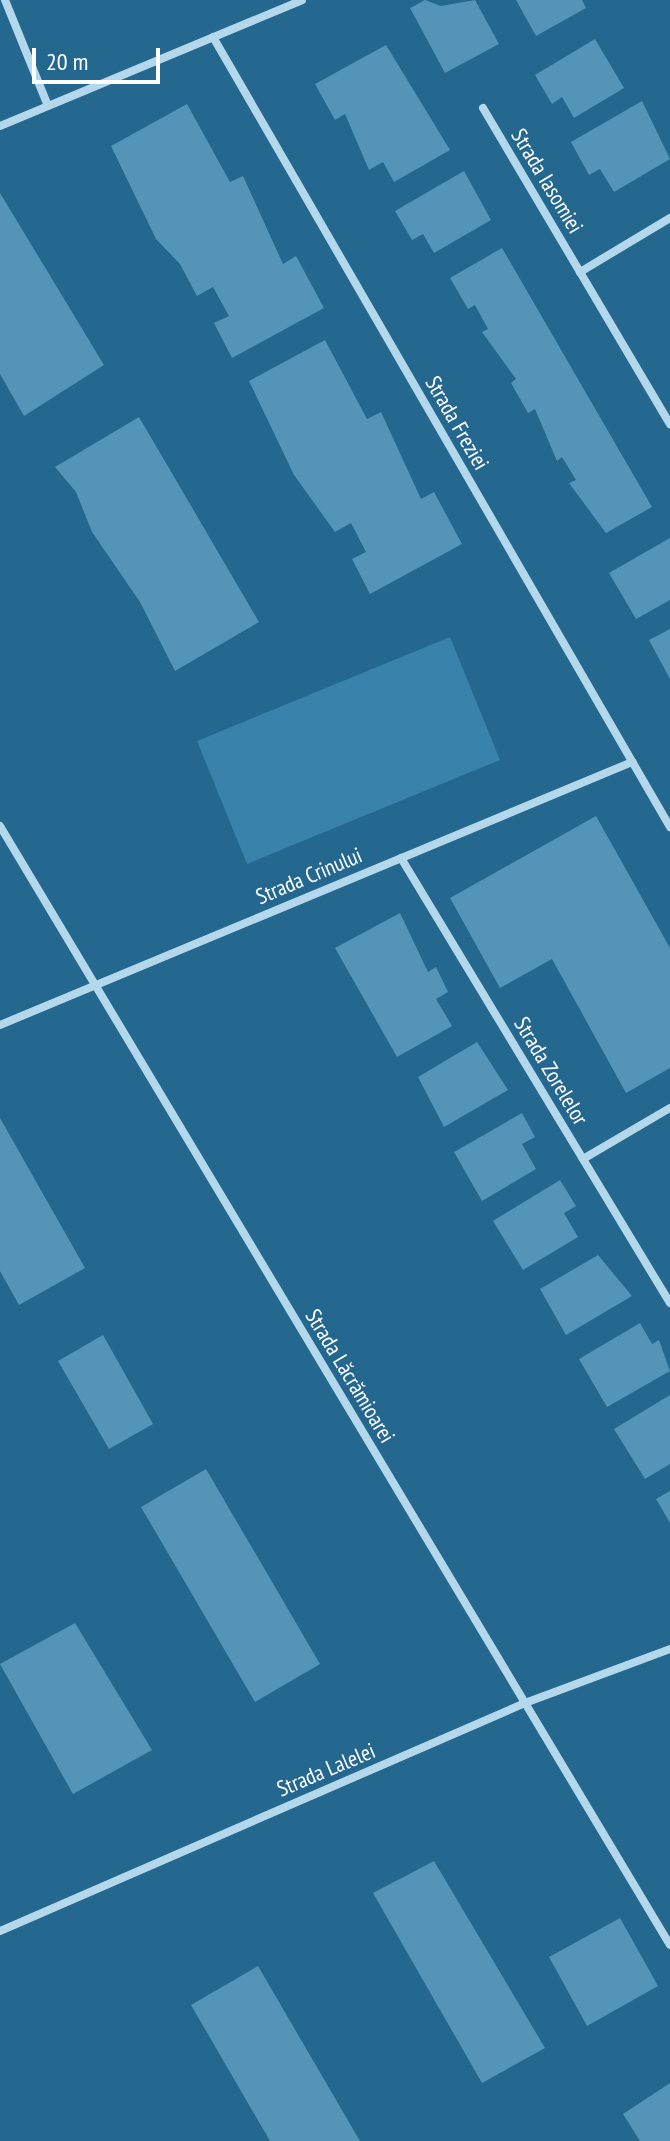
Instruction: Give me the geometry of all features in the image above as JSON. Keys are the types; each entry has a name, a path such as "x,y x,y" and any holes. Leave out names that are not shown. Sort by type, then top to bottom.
{"street":[{"path":"5,0 48,106"},
{"path":"0,126 302,0"},
{"name":"Strada Freziei","path":"213,37 670,827"},
{"name":"Strada Iasomiei","path":"483,108 670,424"},
{"path":"580,272 670,218"},
{"name":"Strada Crinului","path":"0,1025 632,762"},
{"name":"Strada Lăcrămioarei","path":"0,826 670,1945"},
{"name":"Strada Zorelelor","path":"401,858 670,1303"},
{"path":"583,1159 670,1108"},
{"name":"Strada Lalelei","path":"0,1931 525,1703 670,1649"}],"shaded area":[{"path":"450,637 500,760 247,864 197,741"}],"building":[{"path":"425,0 441,6 475,0 499,44 445,73 410,8"},
{"path":"516,0 582,0 586,8 536,36"},
{"path":"595,39 624,88 574,118 562,97 552,104 535,75"},
{"path":"386,45 450,150 394,182 383,162 369,170 345,114 335,120 315,84"},
{"path":"642,101 670,159 614,192 600,169 589,175 571,142"},
{"path":"187,104 230,182 243,176 283,264 296,256 324,308 232,358 214,323 229,316 213,287 197,296 180,264 156,239 111,146"},
{"path":"464,171 491,220 434,253 423,234 412,240 395,211"},
{"path":"0,193 104,365 24,416 0,374"},
{"path":"502,248 652,507 606,533 569,483 576,480 562,457 557,461 535,409 528,413 511,383 516,379 482,332 488,329 475,305 468,309 450,278"},
{"path":"325,340 367,419 381,412 421,499 434,492 462,544 370,594 352,559 366,552 351,523 335,532 294,475 249,381"},
{"path":"139,417 259,622 175,671 140,602 92,532 76,492 55,467"},
{"path":"670,538 670,600 636,619 609,573"},
{"path":"670,629 670,679 649,640"},
{"path":"596,816 670,948 670,1068 626,1093 552,959 500,988 450,898"},
{"path":"400,913 428,972 436,967 448,992 436,999 452,1026 397,1057 335,948"},
{"path":"477,1042 508,1090 444,1127 418,1077"},
{"path":"522,1113 535,1137 522,1144 536,1169 482,1201 454,1152"},
{"path":"0,1118 85,1268 19,1305 0,1271"},
{"path":"560,1180 576,1206 564,1213 578,1237 523,1270 493,1221"},
{"path":"598,1255 632,1296 566,1335 540,1289"},
{"path":"640,1323 652,1344 659,1340 670,1371 607,1407 579,1359"},
{"path":"103,1335 153,1424 109,1449 58,1361"},
{"path":"670,1395 670,1464 645,1479 614,1429"},
{"path":"206,1469 320,1664 255,1702 141,1507"},
{"path":"670,1491 670,1523 656,1499"},
{"path":"75,1623 152,1750 73,1794 0,1664"},
{"path":"434,1861 545,2048 482,2083 373,1893"},
{"path":"620,1918 658,1986 587,2026 549,1957"},
{"path":"258,1966 360,2141 270,2141 191,2005"},
{"path":"670,2083 670,2141 640,2141 623,2114"}]}
